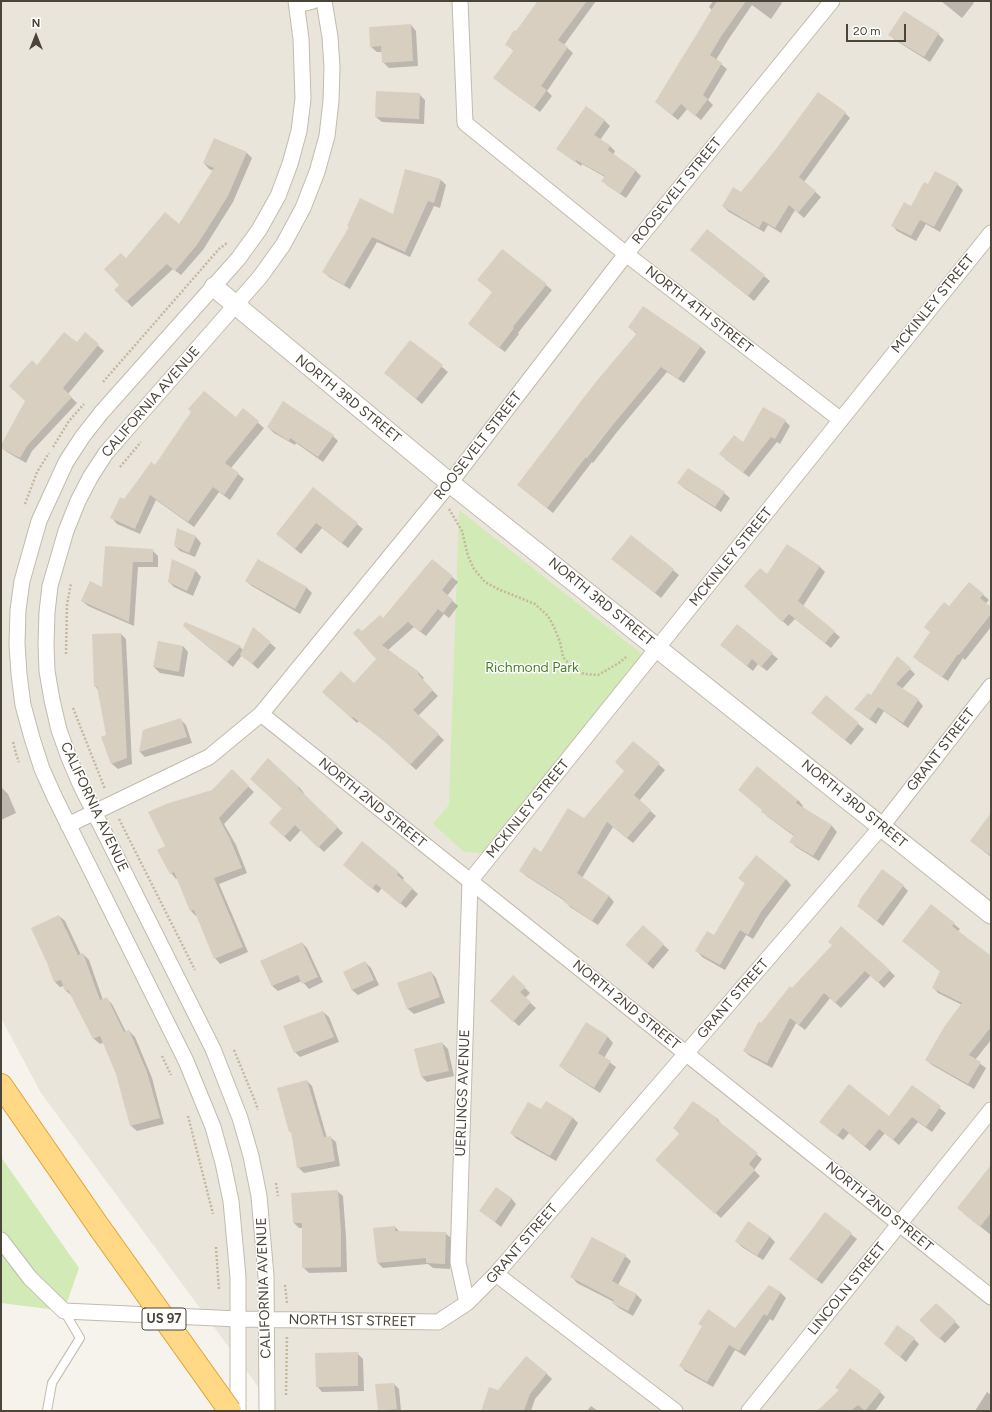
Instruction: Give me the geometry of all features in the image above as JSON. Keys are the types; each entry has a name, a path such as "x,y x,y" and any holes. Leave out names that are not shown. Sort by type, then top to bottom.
{"highway":[{"name":"US 97","path":"1,1085 99,1227 230,1411"}],"street":[{"path":"296,3 313,1"},
{"name":"CALIFORNIA AVENUE","path":"267,1411 266,1276 259,1196 251,1156 240,1118 213,1049 94,812 69,758 59,730 52,700 46,658 46,620 50,586 56,560 78,501 91,476 123,431 260,277 284,245 303,208 317,172 327,136 331,101 332,67 330,37 324,1"},
{"name":"NORTH 4TH STREET","path":"460,1 465,123 626,254 841,420"},
{"name":"ROOSEVELT STREET","path":"68,825 209,757 260,714 438,498 626,254 832,1"},
{"name":"CALIFORNIA AVENUE","path":"238,1411 238,1277 231,1201 223,1163 213,1127 186,1061 68,825 42,769 23,705 17,644 18,610 22,581 39,521 66,462 83,436 101,413 238,259 259,230 278,196 290,164 298,131 303,99 302,39 296,3"},
{"name":"MCKINLEY STREET","path":"470,881 650,642 841,420 991,233"},
{"name":"NORTH 3RD STREET","path":"214,287 235,306 450,482 991,914"},
{"name":"GRANT STREET","path":"466,1303 496,1274 882,826 991,686"},
{"name":"NORTH 2ND STREET","path":"260,714 991,1296"},
{"name":"UERLINGS AVENUE","path":"466,1303 458,1262 470,881"},
{"name":"LINCOLN STREET","path":"749,1411 991,1110"},
{"path":"1,1240 30,1278 64,1311"},
{"path":"496,1274 675,1411"},
{"name":"NORTH 1ST STREET","path":"64,1311 238,1319 438,1322 466,1303"}],"lane":[{"path":"47,1411 52,1383 80,1338 64,1311"}],"path":[{"path":"100,386 219,249 230,241"},
{"path":"25,506 37,472 68,421 84,403"},
{"path":"119,468 144,439"},
{"path":"438,498 447,506 462,531 468,556 474,569 485,582 535,604 548,616 554,627 563,657 572,667 584,674 598,675 619,663 632,652 650,642"},
{"path":"66,657 67,605 72,578"},
{"path":"73,707 102,784 196,971"},
{"path":"12,739 16,754 23,768"},
{"path":"233,1047 255,1101 259,1116"},
{"path":"162,1056 172,1077"},
{"path":"187,1112 214,1217"},
{"path":"274,1176 279,1198"},
{"path":"216,1246 220,1318"},
{"path":"285,1282 287,1320 286,1396"}],"shaded area":[{"path":"1,1 991,1 991,1411 276,1411 41,1093 1,1018"}],"green space":[{"name":"Richmond Park","path":"459,510 643,655 482,853 464,852 433,824 449,805"},
{"path":"1,1157 79,1268 64,1311 1,1303"}],"building":[{"path":"538,1 587,1 558,40 568,47 541,86 547,90 534,108 493,78 514,50 505,45 514,30 516,31"},
{"path":"717,1 746,1 710,55 722,63 703,95 708,99 695,116 681,104 672,115 655,102"},
{"path":"904,11 939,33 924,57 888,35"},
{"path":"411,24 413,61 382,63 381,46 370,47 369,27"},
{"path":"376,91 420,93 419,119 375,117"},
{"path":"818,92 846,112 799,177 816,191 798,213 789,205 775,228 763,221 759,228 722,206 733,187 741,192 776,149"},
{"path":"586,106 605,120 594,135 610,145 608,150 636,170 620,194 601,181 605,176 576,160 575,162 556,149"},
{"path":"214,138 247,152 228,196 197,245 175,271 167,264 126,302 114,290 119,285 104,269 121,253 126,258 165,212 179,224 214,168 203,163"},
{"path":"405,169 441,179 434,203 428,201 405,252 372,237 344,285 322,272 349,227 347,226 360,198 393,214"},
{"path":"935,171 958,183 934,227 920,220 911,236 891,226 904,202 911,206 924,182 928,184"},
{"path":"707,229 765,275 748,296 690,250"},
{"path":"502,249 547,284 513,327 514,328 499,348 468,324 492,292 477,280"},
{"path":"643,306 701,346 678,379 661,367 587,458 586,457 547,508 517,485 595,383 637,333 628,327"},
{"path":"64,332 77,342 85,332 99,344 63,388 72,397 27,446 20,458 1,448 1,445 25,401 9,386 32,360 37,365"},
{"path":"410,340 443,365 416,399 384,373"},
{"path":"204,391 236,417 243,408 259,421 225,463 239,473 224,495 213,487 188,522 150,495 135,529 110,518 120,497 124,499 151,462 155,465 191,412 188,409"},
{"path":"283,401 334,435 318,457 290,438 289,441 267,427"},
{"path":"763,407 786,420 775,439 771,437 743,473 719,454 734,435 743,442"},
{"path":"688,468 725,492 715,507 677,483"},
{"path":"313,487 358,523 342,543 316,523 295,549 276,534"},
{"path":"177,528 196,536 189,553 174,546"},
{"path":"631,535 674,569 655,593 611,559"},
{"path":"787,544 820,566 798,601 835,631 825,643 789,614 782,622 744,586 760,568 767,574"},
{"path":"105,546 153,549 153,562 133,562 129,622 81,601 90,581 102,587"},
{"path":"172,559 196,570 187,591 168,582"},
{"path":"258,559 307,587 295,609 245,581"},
{"path":"432,559 453,576 442,590 453,600 443,613 438,609 420,632 408,622 382,645 419,672 418,674 433,690 413,710 439,734 410,765 381,738 353,717 351,718 322,692 341,671 354,683 376,659 353,633 358,628 362,631 380,615 383,618"},
{"path":"969,582 984,594 980,598 991,607 991,614 959,655 958,654 942,677 913,657 930,632 924,627 944,602 949,606"},
{"path":"185,622 241,646 227,662 183,626"},
{"path":"737,624 773,653 761,667 752,659 747,666 720,645"},
{"path":"253,627 271,642 252,664 240,655"},
{"path":"121,633 127,758 111,764 101,737 106,735 97,687 94,687 92,634"},
{"path":"158,641 183,646 179,672 153,667"},
{"path":"897,656 911,668 896,684 919,699 903,723 878,707 870,719 854,709 868,693 871,695"},
{"path":"826,695 859,723 845,740 811,713"},
{"path":"181,718 187,737 139,752 143,730"},
{"path":"633,741 660,763 634,795 651,810 627,838 607,822 577,873 609,896 592,921 564,902 565,900 519,871 534,847 541,852 568,808 584,818 624,771 615,762"},
{"path":"268,758 338,827 318,848 295,825 284,837 269,823 282,808 250,779"},
{"path":"757,766 798,800 796,803 832,825 813,856 789,842 794,835 761,812 762,810 738,790"},
{"path":"232,769 249,786 219,818 230,839 242,868 214,878 243,947 214,959 194,910 190,911 174,872 170,874 157,850 165,846 148,812 166,804 212,790"},
{"path":"991,813 991,856 970,841"},
{"path":"362,841 399,872 397,875 413,888 400,904 376,884 372,889 343,865"},
{"path":"756,855 786,879 761,912 748,935 740,930 720,965 695,951 707,931 714,935 745,883 738,878"},
{"path":"882,869 904,885 877,921 857,906"},
{"path":"931,904 955,923 952,926 991,956 991,1027 969,1055 981,1062 968,1084 925,1060 944,1027 962,1003 932,988 940,971 902,941"},
{"path":"59,915 78,955 83,953 100,1000 107,997 124,1032 129,1030 147,1072 160,1118 130,1126 116,1074 100,1036 93,1039 68,990 65,991 61,980 54,982 31,928"},
{"path":"643,925 664,944 647,964 625,945"},
{"path":"841,926 890,970 878,983 865,971 835,1003 824,993 799,1025 790,1018 767,1063 743,1051 759,1021 761,1023 790,986 792,988 832,945 828,942"},
{"path":"302,942 318,977 302,984 298,975 272,986 260,961"},
{"path":"365,961 374,980 352,990 343,972"},
{"path":"431,971 440,997 407,1009 397,983"},
{"path":"513,975 526,987 520,992 531,1002 513,1022 490,1001"},
{"path":"323,1011 334,1037 294,1053 283,1026"},
{"path":"586,1022 608,1036 598,1053 611,1061 594,1088 559,1066"},
{"path":"442,1042 449,1071 421,1077 414,1049"},
{"path":"307,1080 324,1137 331,1136 335,1161 297,1168 291,1131 289,1132 277,1088"},
{"path":"849,1084 889,1116 912,1085 941,1106 926,1127 912,1117 893,1140 879,1129 865,1146 843,1128 837,1136 819,1122"},
{"path":"546,1101 573,1117 550,1156 510,1133 528,1102 541,1109"},
{"path":"693,1101 718,1119 717,1120 758,1153 749,1164 755,1170 715,1214 655,1160 680,1133 673,1128"},
{"path":"991,1165 991,1213 980,1227 957,1208"},
{"path":"496,1187 512,1198 495,1222 479,1211"},
{"path":"338,1190 341,1231 341,1267 302,1268 302,1223 293,1223 291,1193"},
{"path":"825,1212 852,1233 816,1280 789,1259"},
{"path":"748,1221 770,1236 757,1256 735,1241"},
{"path":"395,1226 395,1231 446,1232 445,1264 426,1263 426,1258 377,1263 373,1228"},
{"path":"592,1237 626,1255 612,1281 637,1294 628,1311 612,1303 614,1300 570,1277"},
{"path":"769,1285 781,1292 767,1316 764,1314 739,1351 729,1345 707,1382 679,1366 702,1326 698,1324 708,1309 735,1328"},
{"path":"936,1303 956,1321 939,1339 919,1320"},
{"path":"897,1325 915,1338 900,1357 884,1344"},
{"path":"358,1352 358,1386 316,1387 315,1353"},
{"path":"526,1356 547,1373 530,1394 524,1411 481,1411 489,1387 498,1390"},
{"path":"850,1368 881,1391 865,1411 858,1405 851,1411 817,1411 839,1390 835,1388"},
{"path":"394,1383 397,1409 378,1411 375,1384"}]}
